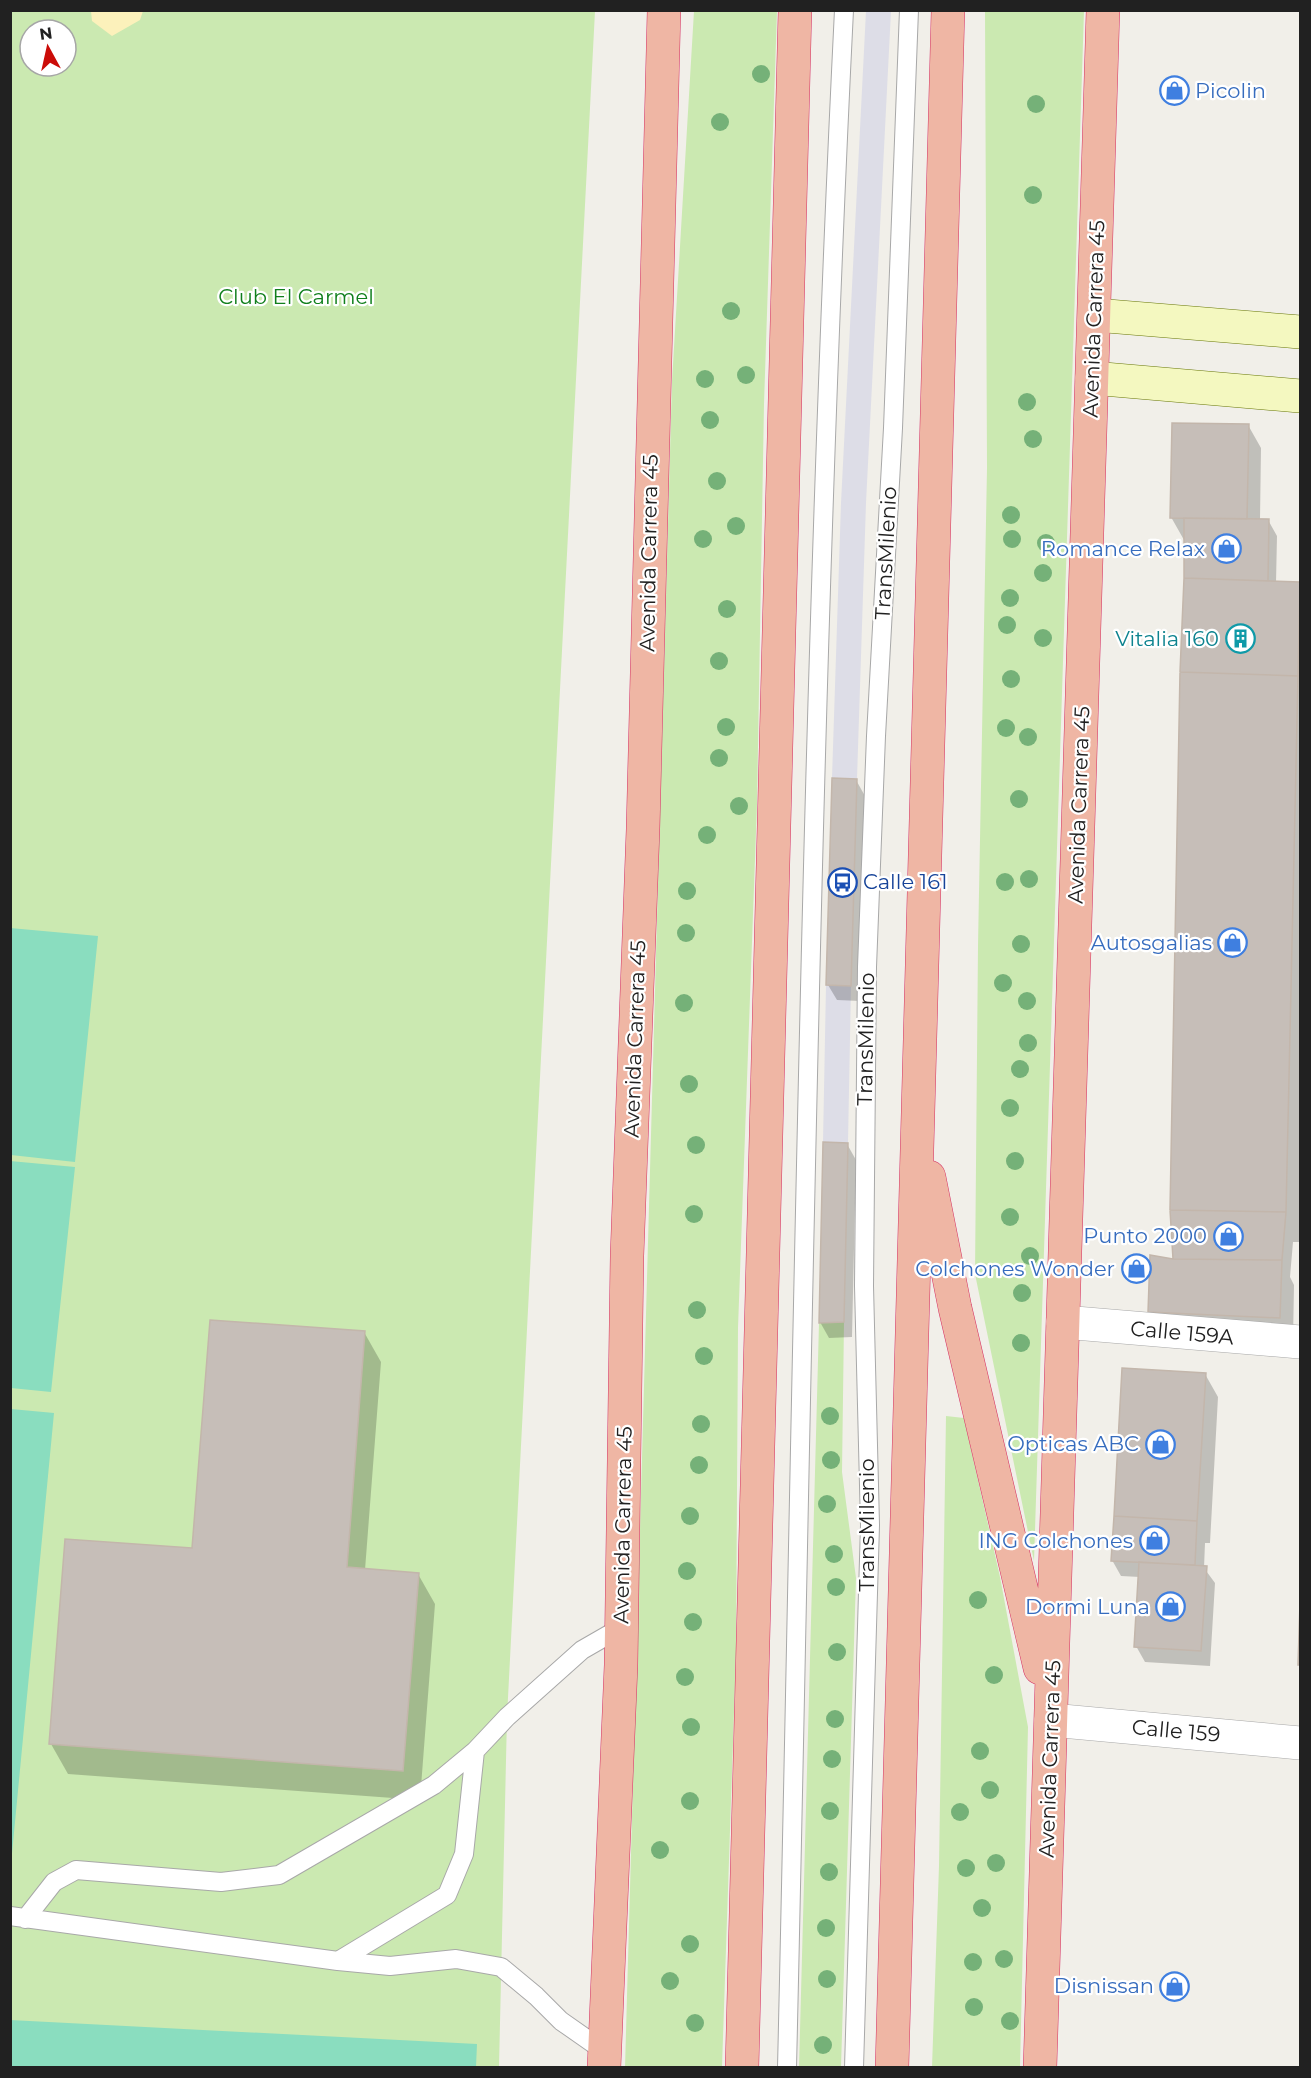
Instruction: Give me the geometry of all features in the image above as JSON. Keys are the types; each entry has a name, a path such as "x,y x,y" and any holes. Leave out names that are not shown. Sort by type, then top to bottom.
{"highway":[{"name":"Avenida Carrera 45","path":"604,2059 622,1627 627,1256 643,829 664,10"},
{"path":"742,2067 795,10"},
{"path":"892,2067 948,10"},
{"name":"Avenida Carrera 45","path":"1040,2067 1103,10"},
{"path":"917,1114 955,1308 1032,1629 1051,1720"}],"main road":[{"path":"1095,315 1300,332"},
{"path":"1092,378 1300,396"}],"street":[{"name":"Calle 159A","path":"1064,1322 1300,1342"},
{"name":"Calle 159","path":"1051,1720 1300,1743"}],"lane":[{"path":"787,2067 816,760 833,214 844,10"},
{"name":"TransMilenio","path":"854,2067 870,1526 864,1286 867,967 876,736 894,416 909,10"},
{"path":"18,1917 54,1882 76,1870 221,1882 279,1875 434,1785 475,1751 507,1717 582,1650 622,1627"},
{"path":"338,1961 447,1895 464,1854 475,1751"},
{"path":"18,1917 338,1961 390,1966 456,1959 501,1967 604,2059"}],"green space":[{"name":"Club El Carmel","path":"11,11 595,11 507,1717 499,2067 11,2067"},
{"path":"694,11 777,11 764,404 757,804 738,1328 736,1653 722,2067 625,2068 672,381"},
{"path":"985,11 1084,11 1034,1561 975,1274 978,946 987,468"},
{"path":"10,928 98,936 75,1162 11,1155"},
{"path":"10,1161 75,1167 51,1392 11,1388"},
{"path":"844,1322 842,1472 856,1578 841,2067 799,2068 819,1323"},
{"path":"11,1409 54,1413 11,1864"},
{"path":"946,1416 964,1418 1000,1577 1028,1727 1020,2067 932,2067 939,1866"},
{"path":"10,2020 477,2044 476,2067 11,2067"}],"sand":[{"path":"91,10 143,11 140,20 112,36 92,21"}],"shaded area":[{"path":"866,11 891,11 866,503 857,779 832,778 841,503"},
{"path":"826,985 851,986 848,1143 823,1142"}],"building":[{"path":"1172,423 1249,424 1247,519 1170,518"},
{"name":"Romance Relax","path":"1184,518 1269,519 1268,581 1184,578"},
{"name":"Vitalia 160","path":"1184,578 1300,582 1298,676 1180,672"},
{"path":"1300,606 1300,676 1298,676"},
{"name":"Autosgalias","path":"1180,672 1298,676 1286,1212 1170,1210"},
{"name":"Calle 161","path":"832,778 857,779 851,986 826,985"},
{"path":"823,1142 848,1143 844,1322 819,1323"},
{"name":"Punto 2000","path":"1170,1210 1286,1212 1282,1260 1173,1259"},
{"path":"1150,1255 1173,1259 1282,1260 1280,1318 1148,1312"},
{"path":"210,1320 365,1331 347,1567 419,1573 403,1771 49,1744 65,1539 192,1548"},
{"name":"Opticas ABC","path":"1122,1368 1206,1373 1197,1521 1114,1516"},
{"name":"ING Colchones","path":"1114,1516 1197,1521 1195,1565 1111,1561"},
{"name":"Dormi Luna","path":"1139,1562 1207,1566 1201,1651 1134,1647"},
{"path":"1300,1603 1300,1665 1298,1665"}],"place":[{"name":"Picolin","path":"1174,91"},
{"name":"Romance Relax","path":"1226,549"},
{"name":"Vitalia 160","path":"1240,639"},
{"name":"Calle 161","path":"842,882"},
{"name":"Autosgalias","path":"1233,943"},
{"name":"Punto 2000","path":"1228,1236"},
{"name":"Colchones Wonder","path":"1136,1269"},
{"name":"Opticas ABC","path":"1160,1444"},
{"name":"ING Colchones","path":"1154,1541"},
{"name":"Dormi Luna","path":"1171,1607"},
{"name":"Disnissan","path":"1175,1986"}]}
